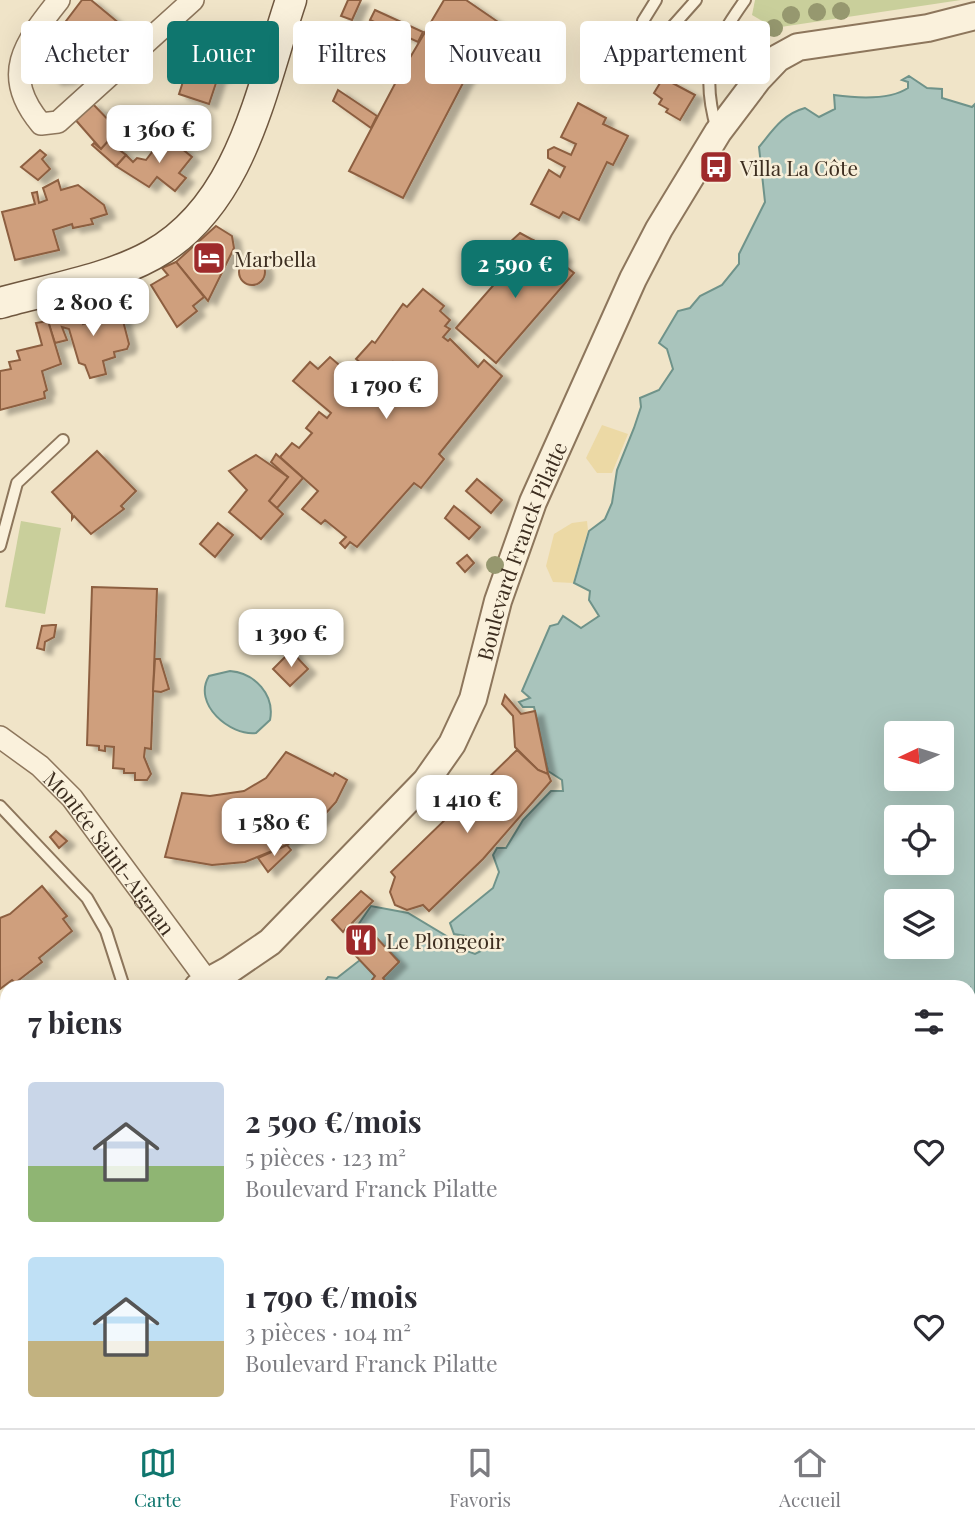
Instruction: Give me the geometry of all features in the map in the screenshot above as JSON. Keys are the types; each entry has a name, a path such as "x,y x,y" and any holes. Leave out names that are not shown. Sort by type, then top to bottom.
{"main road":[{"path":"0,303 91,277 152,255 205,211 228,178 241,150 292,0"}],"street":[{"path":"59,0 38,26 17,68 17,87 27,108 41,124 58,122 193,0"},
{"name":"Boulevard Franck Pilatte","path":"209,980 271,942 426,781 452,744 473,699 501,592 544,475 642,261 718,132 758,79 778,58 798,47 928,28 975,16"},
{"name":"Montée Saint-Aignan","path":"0,737 40,766 72,798 200,980"}],"lane":[{"path":"656,0 643,21 643,34 652,41 664,36 696,0"},
{"path":"718,132 708,98 711,59 745,0"},
{"path":"0,546 5,519 17,483 63,440"},
{"path":"0,806 87,898 106,931 122,980"}],"green space":[{"path":"755,0 961,0 774,28 770,26 770,21 762,21 752,15"},
{"path":"21,521 61,528 45,614 5,607"}],"sand":[{"path":"602,425 628,434 612,473 597,473 586,458"},
{"path":"587,521 588,530 573,583 553,582 546,566 554,534 572,523"}],"water":[{"path":"909,76 927,88 942,89 942,98 972,107 975,104 975,980 385,980 383,978 399,961 376,938 368,942 356,928 371,906 408,913 448,937 453,946 475,954 481,951 466,936 454,934 450,923 493,888 499,872 493,855 497,848 506,848 523,820 551,791 563,791 562,780 548,771 534,707 523,707 519,702 530,698 522,691 550,626 558,624 563,616 581,628 599,616 589,600 590,591 574,583 589,531 605,519 612,503 617,470 641,407 640,398 659,390 673,369 667,349 659,343 678,311 690,308 700,296 722,285 739,264 739,254 765,202 759,147 790,114 805,108 819,117 835,109 834,95 872,97 892,95 908,88 908,82 902,80"},
{"path":"230,671 255,681 266,694 271,711 270,720 256,733 246,733 225,724 210,707 205,687 209,676"},
{"path":"360,960 375,976 372,980 326,980 328,977 337,978"}],"building":[{"path":"82,0 91,0 116,21 66,21"},
{"path":"348,0 361,0 352,20 341,16"},
{"path":"444,0 466,0 497,21 432,21"},
{"path":"375,10 399,21 372,21 370,20"},
{"path":"411,26 423,32 418,42 411,39"},
{"path":"425,32 425,84 462,84 403,198 349,171 395,84 411,84 411,56"},
{"path":"182,84 216,84 209,104 179,94"},
{"path":"659,84 674,84 695,95 680,120 666,112 668,109 659,104 662,99 654,93"},
{"path":"338,90 377,116 371,128 333,101"},
{"path":"91,102 119,131 101,149 73,117"},
{"path":"578,103 606,118 603,124 628,136 613,165 607,162 579,220 563,212 559,218 531,204 549,170 560,177 565,167 548,158 548,150 554,147 571,155 576,144 561,137"},
{"path":"165,135 192,157 179,173 186,178 175,191 157,177 149,187 116,166 126,155 133,162 137,158 146,160"},
{"path":"108,141 126,155 116,166 92,145 94,143 101,149"},
{"path":"40,150 46,155 42,159 50,169 38,180 21,167"},
{"path":"58,180 61,190 78,185 104,205 107,214 91,219 93,224 73,228 72,224 53,230 59,250 15,260 2,212 35,204 32,193 37,192 39,203 47,200 43,188"},
{"path":"216,226 232,236 234,248 208,301 176,262"},
{"path":"520,233 533,240 503,274 496,270 510,242"},
{"path":"533,240 564,257 560,262 574,273 496,363 456,328"},
{"path":"252,259 261,263 265,272 261,281 252,285 243,281 239,272 243,263"},
{"path":"176,262 204,297 193,306 197,311 177,327 151,285 168,275 162,268"},
{"path":"423,289 444,306 440,311 450,320 445,326 450,329 443,337 448,341 450,339 478,367 484,360 502,376 439,454 444,459 421,488 414,483 357,547 350,542 345,548 340,543 346,537 325,520 321,524 302,509 318,491 280,457 292,443 299,448 312,433 306,428 319,412 327,418 331,413 293,381 310,362 318,369 330,357 388,407 413,379 393,362 379,378 356,359 372,341 375,343 403,304 407,307"},
{"path":"108,305 110,314 121,313 129,344 127,349 114,352 115,357 103,361 106,374 90,378 85,365 79,363 69,329 62,327 67,340 55,343 48,321 79,313 83,324 87,323 96,319 92,308"},
{"path":"48,321 61,364 42,371 47,390 44,392 45,398 0,410 0,371 11,369 9,362 20,360 17,351 42,345 36,323"},
{"path":"97,451 136,491 121,506 124,509 91,534 74,516 72,519 72,514 52,492"},
{"path":"276,454 303,478 277,508 269,501 288,477 271,462"},
{"path":"256,455 288,477 269,501 283,514 261,539 229,512 247,490 229,471"},
{"path":"477,479 502,500 491,513 466,491"},
{"path":"454,506 480,527 469,539 445,518"},
{"path":"218,523 233,535 215,557 200,544"},
{"path":"467,555 474,563 465,572 457,563"},
{"path":"92,587 157,589 151,749 145,748 144,757 151,774 147,780 135,780 135,773 124,773 124,769 113,768 114,747 105,746 105,751 99,750 99,746 87,745"},
{"path":"56,625 54,637 45,642 44,650 37,648 42,626"},
{"path":"291,651 308,669 290,686 273,669"},
{"path":"155,659 160,659 169,689 161,692 153,691"},
{"path":"505,695 521,714 535,711 548,774 538,770 515,747 513,716 502,704"},
{"path":"517,750 538,770 548,774 551,781 483,859 429,911 423,905 407,910 395,905 390,892 395,877 391,872"},
{"path":"286,752 333,776 335,773 347,780 336,802 317,823 287,845 245,862 212,865 165,857 182,793 210,796 244,791 266,778"},
{"path":"56,831 67,841 59,848 50,837"},
{"path":"287,845 291,850 268,872 258,858"},
{"path":"42,886 67,916 63,919 72,931 39,958 42,962 19,980 0,980 0,918 10,914"},
{"name":"Le Plongeoir","path":"361,891 373,901 352,923 368,942 376,937 399,962 383,978 385,980 372,980 375,976 352,952 359,942 346,928 343,932 332,920"}],"place":[{"name":"Villa La Côte","path":"716,167"},
{"name":"Marbella","path":"209,258"},
{"name":"Le Plongeoir","path":"361,940"}]}
